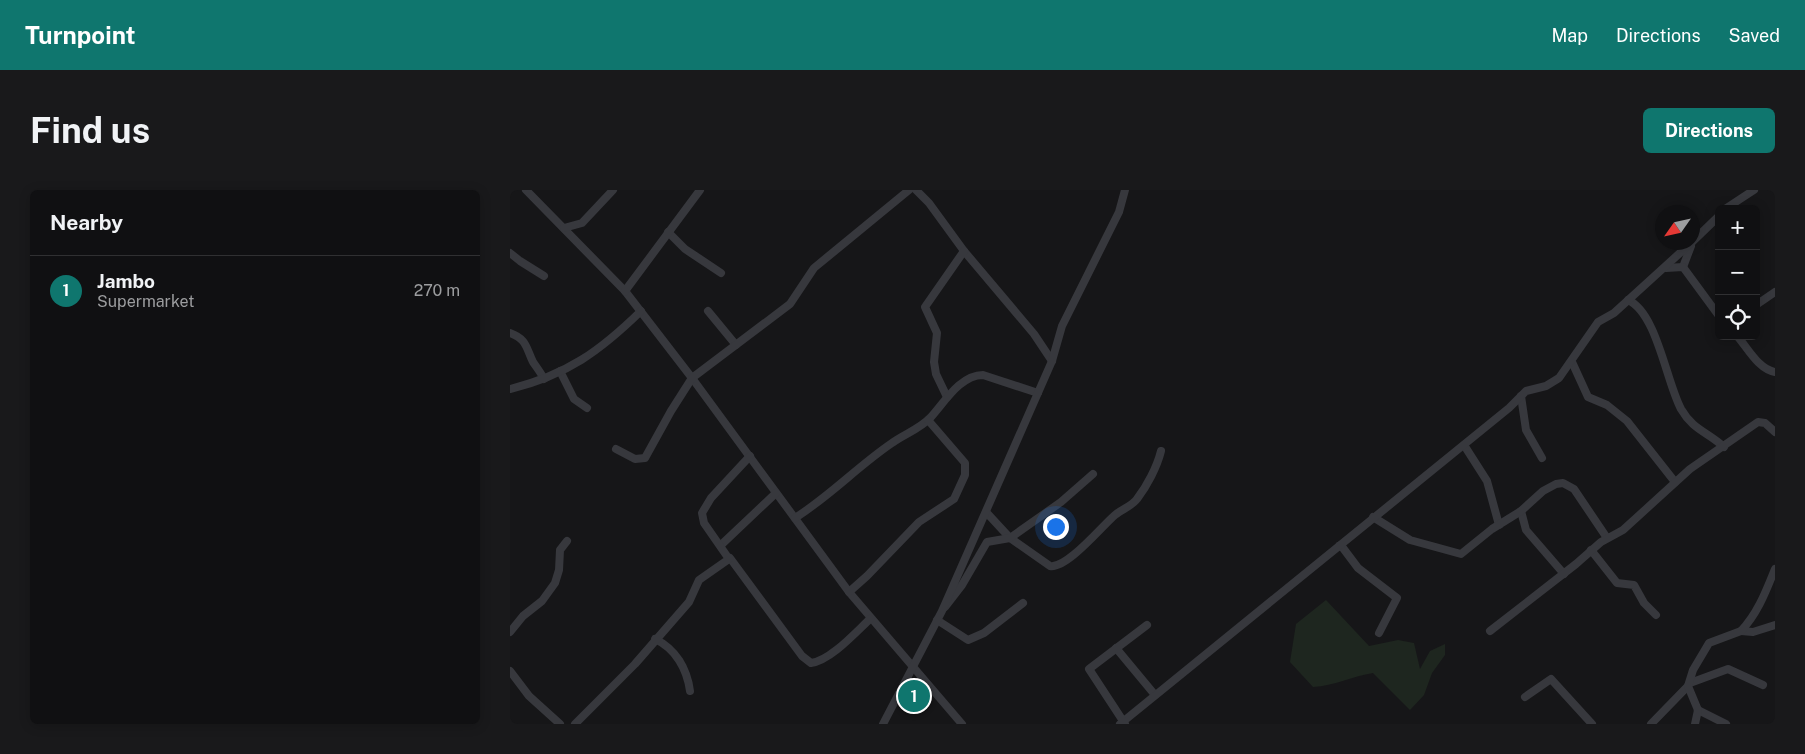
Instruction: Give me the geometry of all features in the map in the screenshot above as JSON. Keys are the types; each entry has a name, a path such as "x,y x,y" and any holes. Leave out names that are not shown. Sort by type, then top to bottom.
{"street":[{"path":"564,228 582,223 613,190"},
{"path":"625,291 700,190"},
{"path":"616,449 635,459 644,458 692,378 790,304 814,268 909,190"},
{"path":"916,190 929,203 964,251 1034,334 1052,361"},
{"path":"883,724 942,611 1052,361 1059,335 1118,212 1125,190"},
{"path":"1731,205 1754,190"},
{"path":"529,191 625,291 692,378 870,619 914,666 962,724"},
{"path":"1700,235 1715,220"},
{"path":"668,232 685,249 721,273"},
{"path":"1147,625 1090,666 1089,671 1123,723 1155,695 1291,588 1373,517 1464,445 1521,396 1529,390 1554,382 1572,362 1598,322 1628,300 1684,250"},
{"path":"1683,267 1690,250"},
{"path":"947,397 934,362 937,333 925,307 964,251"},
{"path":"510,253 544,276"},
{"path":"1663,269 1683,267"},
{"path":"1683,267 1715,311"},
{"path":"1760,302 1775,292"},
{"path":"1628,300 1638,306 1652,328 1681,409 1694,427 1724,447"},
{"path":"510,389 544,379 594,353 641,311"},
{"path":"708,311 736,345"},
{"path":"510,333 518,336 527,344 534,363 544,379"},
{"path":"1740,340 1762,367 1775,372"},
{"path":"1572,362 1588,396 1618,412 1643,440 1675,482"},
{"path":"560,371 574,399 588,408"},
{"path":"795,518 836,490 894,441 928,420 947,397 968,380 979,375 1038,393"},
{"path":"1521,396 1526,430 1542,458"},
{"path":"849,592 867,576 918,522 954,499 965,475 965,463 928,420"},
{"path":"1490,631 1564,574 1591,550 1607,538 1623,530 1675,482 1724,447 1760,422 1775,432"},
{"path":"1464,445 1488,481 1499,525"},
{"path":"986,512 1010,538 1050,566 1056,567 1063,563 1117,513 1136,501 1159,459 1161,451"},
{"path":"750,456 711,498 702,513 704,523 802,656 811,663 825,657 844,643 870,619"},
{"path":"942,611 962,585 987,542 1010,538 1061,502 1093,474"},
{"path":"1373,517 1402,536 1458,554 1468,550 1499,525 1521,511 1550,486 1563,484 1578,493 1607,538"},
{"path":"721,545 776,492"},
{"path":"1521,511 1526,530 1564,574"},
{"path":"511,630 523,616 542,601 555,583 559,570 560,550 567,541"},
{"path":"1339,546 1345,550 1358,568 1397,598 1379,633"},
{"path":"1591,550 1618,582 1634,584 1644,603 1656,614"},
{"path":"575,724 635,664 655,638 689,602 699,580 730,558"},
{"path":"1741,631 1758,609 1775,569"},
{"path":"937,620 968,640 984,634 1023,603"},
{"path":"1695,724 1698,710 1689,684 1693,670 1709,643 1718,638 1741,631 1753,632 1775,625"},
{"path":"655,638 667,646 682,664 688,674 690,691"},
{"path":"1116,648 1155,695"},
{"path":"1650,724 1689,684 1728,669 1763,685"},
{"path":"510,671 529,696 560,724"},
{"path":"1525,697 1551,679 1592,724"},
{"path":"1698,710 1726,724"}],"shaded area":[{"path":"1326,600 1369,646 1398,640 1414,643 1420,669 1430,651 1445,644 1445,655 1432,673 1424,695 1410,710 1373,673 1313,687 1290,662 1296,624"}],"place":[{"name":"Jambo","path":"914,696"}]}
